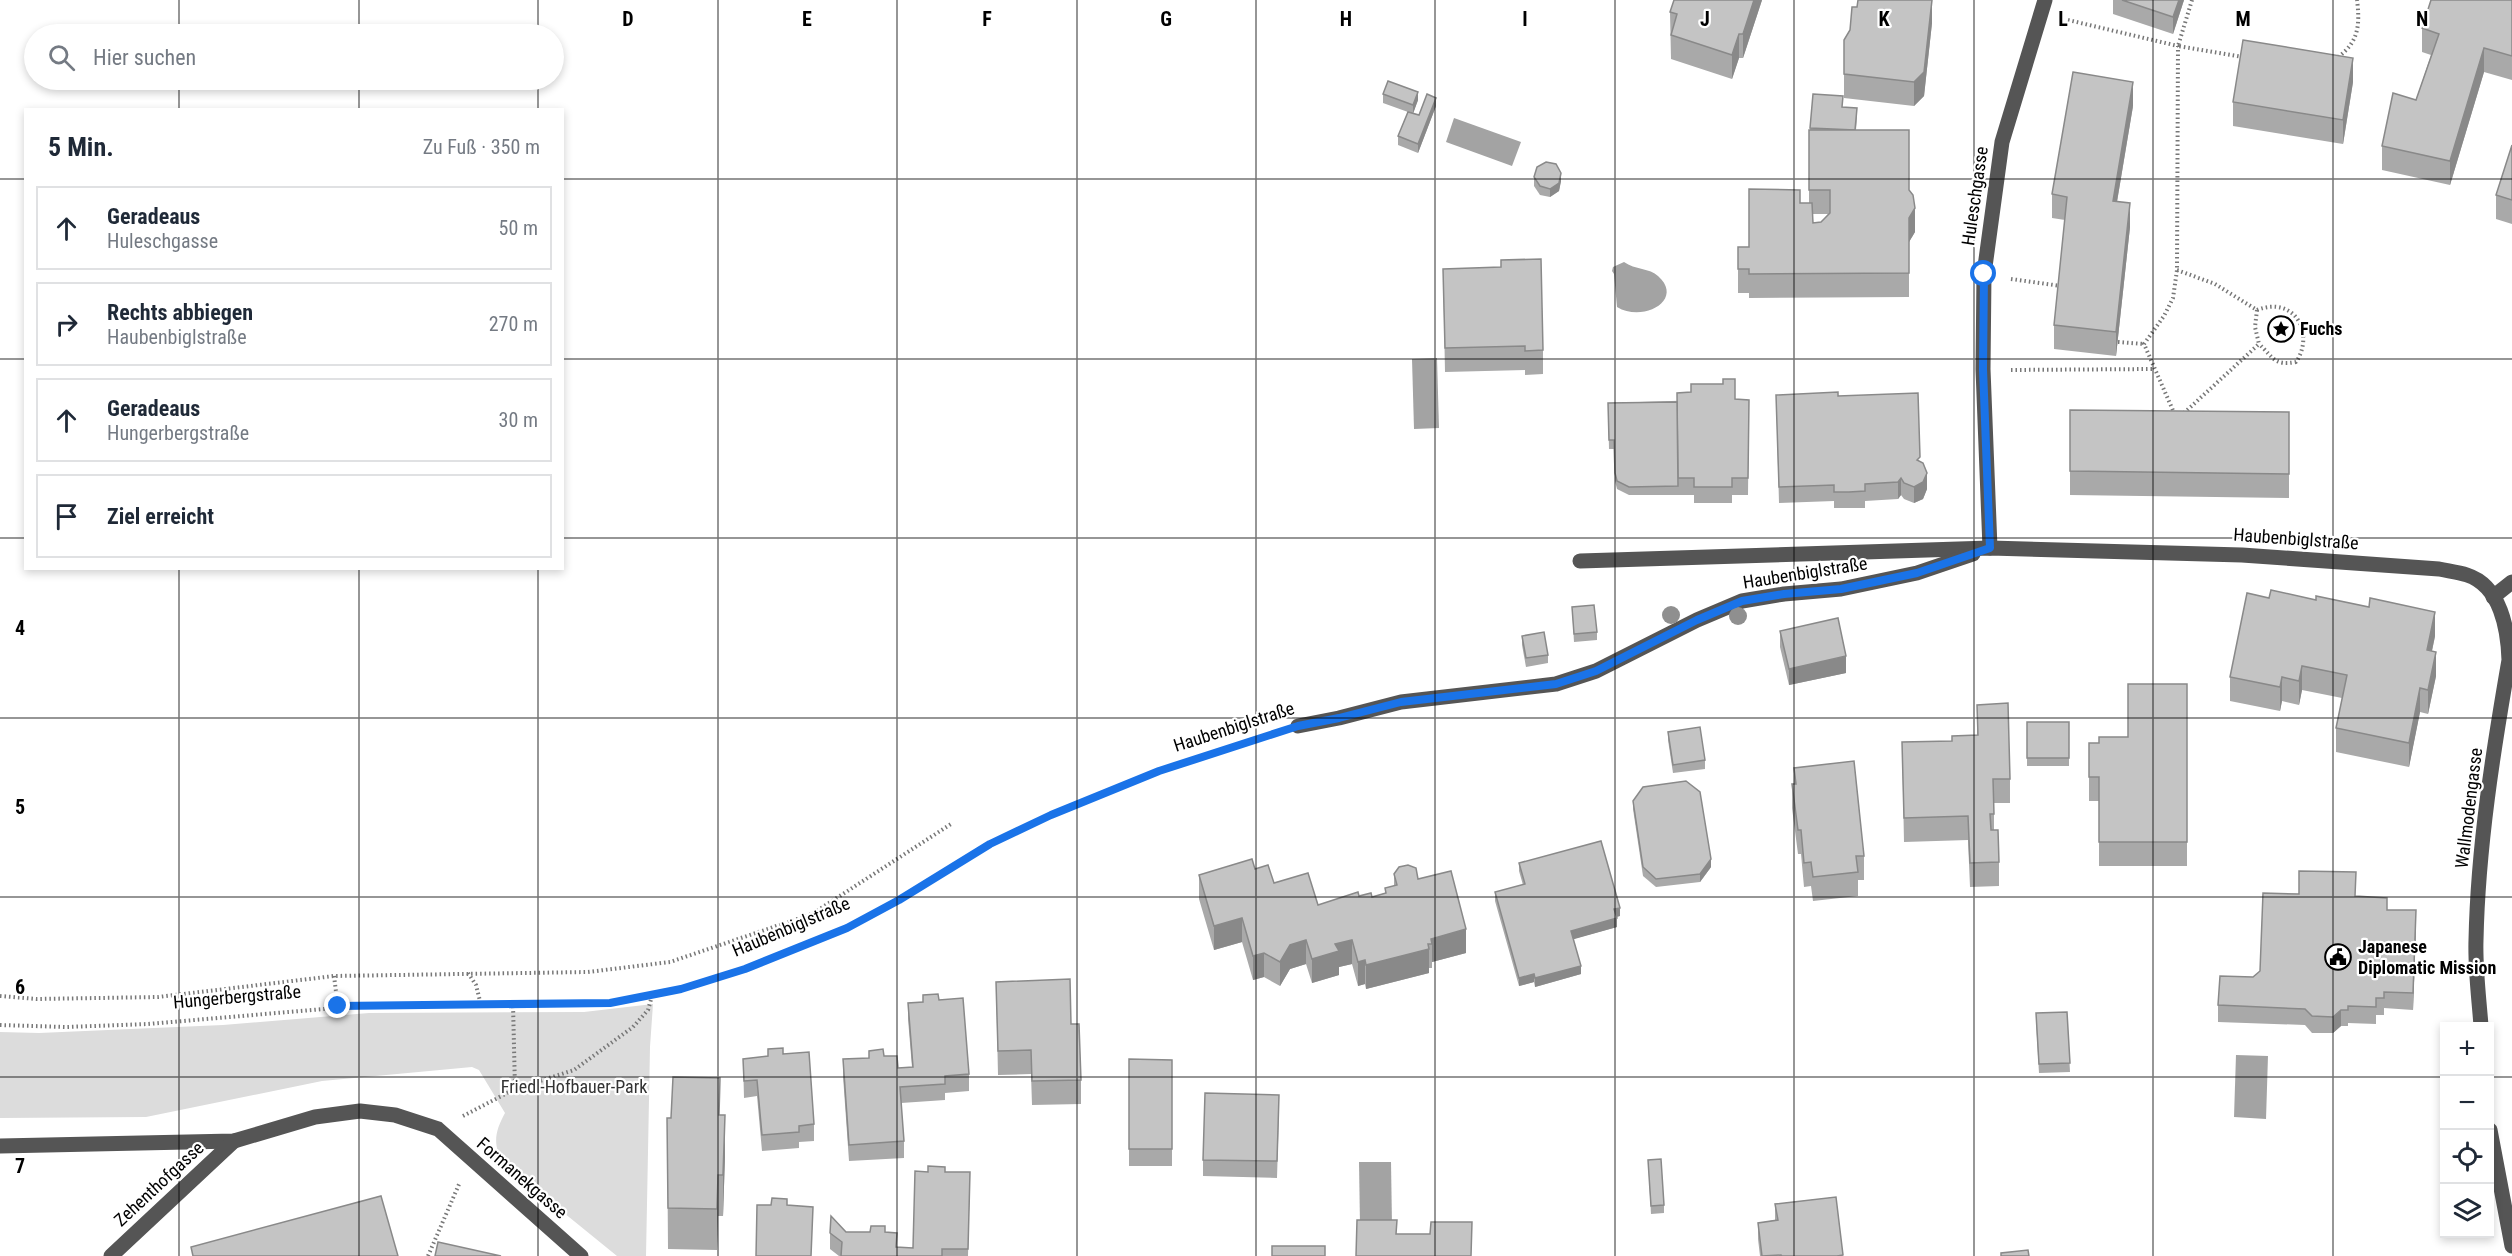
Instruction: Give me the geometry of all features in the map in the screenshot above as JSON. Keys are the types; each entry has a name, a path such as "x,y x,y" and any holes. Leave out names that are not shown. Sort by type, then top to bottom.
{"street":[{"name":"Huleschgasse","path":"1990,548 1983,369 1984,274 2002,142 2044,5"},
{"name":"Haubenbiglstraße","path":"1580,561 1990,548 2242,555 2439,569 2469,575 2493,597"},
{"name":"Haubenbiglstraße","path":"1298,726 1401,702 1556,684 1596,671 1697,620 1742,601 1852,587 1917,573 1990,548"},
{"path":"2493,597 2512,582"},
{"name":"Wallmodengasse","path":"2481,1022 2476,942 2480,885 2486,810 2509,660 2508,639 2503,616 2493,597"},
{"path":"0,1146 234,1141 315,1118 360,1111 395,1115 438,1129"},
{"name":"Formanekgasse","path":"438,1129 581,1256"},
{"name":"Zehenthofgasse","path":"111,1256 234,1141"},
{"path":"2494,1151 2512,1246"}],"path":[{"path":"2144,344 2164,316 2173,298 2177,270 2178,46 2192,0"},
{"path":"2330,60 2340,56 2356,38 2359,19 2357,0"},
{"path":"2044,5 2071,21 2178,46 2244,57"},
{"path":"2177,270 2215,284 2257,310"},
{"path":"1984,274 2061,286"},
{"path":"2269,306 2282,306 2292,312 2303,337 2303,351 2296,362 2282,364 2274,360 2259,344 2255,327 2257,310 2269,306"},
{"path":"2118,342 2144,344"},
{"path":"2144,344 2177,419 2259,344"},
{"path":"1983,369 2154,369"},
{"name":"Haubenbiglstraße","path":"513,1004 610,1003 681,989 745,969 847,928 899,900 990,844 1051,815 1159,771 1298,726"},
{"path":"0,996 37,999 158,997 334,976 588,972 670,962 812,914 951,824"},
{"path":"467,973 476,985 481,1005"},
{"path":"334,976 338,1006"},
{"path":"438,1129 515,1089 574,1070 633,1027 648,1010 652,996"},
{"path":"513,1004 515,1089"},
{"name":"Hungerbergstraße","path":"0,1025 66,1027 148,1024 338,1006 513,1004"},
{"path":"428,1256 470,1158"}],"green space":[{"name":"Friedl-Hofbauer-Park","path":"653,1004 650,1047 646,1256 617,1256 506,1166 498,1153 496,1140 505,1113 479,1070 472,1067 322,1081 146,1117 0,1118 0,1032 39,1033 223,1025 369,1013 584,1012"}],"shaded area":[{"path":"1454,118 1521,142 1512,166 1446,142"},
{"path":"1624,262 1655,273 1665,285 1667,293 1664,301 1649,311 1627,311 1617,307 1612,271 1613,267"},
{"path":"1437,358 1439,428 1414,429 1412,359"},
{"path":"2236,1055 2268,1056 2266,1119 2234,1117"},
{"path":"1359,1162 1391,1162 1392,1226 1360,1226"}],"building":[{"path":"1674,0 1754,0 1743,34 1739,34 1732,55 1671,35 1677,14 1670,12"},
{"path":"1858,0 1932,0 1924,72 1914,82 1844,74 1844,40 1850,30 1852,7 1857,7"},
{"path":"2122,0 2179,0 2173,17"},
{"path":"2431,0 2512,0 2512,56 2484,48 2450,161 2382,146 2393,93 2416,100 2439,34 2422,28"},
{"path":"2243,40 2353,58 2343,120 2233,102"},
{"path":"2073,72 2133,82 2113,201 2130,203 2116,332 2054,325 2067,197 2052,194"},
{"path":"1388,81 1418,92 1413,105 1383,94"},
{"path":"1427,94 1436,98 1418,144 1398,136 1408,112 1419,115"},
{"path":"1813,94 1843,96 1842,107 1857,108 1855,130 1810,128"},
{"path":"1809,130 1909,130 1909,190 1913,195 1915,208 1909,218 1909,273 1749,274 1749,269 1738,269 1738,247 1749,247 1749,189 1800,190 1800,203 1812,203 1813,223 1821,222 1830,213 1830,190 1809,190"},
{"path":"2512,145 2512,200 2496,195"},
{"path":"1546,162 1556,164 1561,173 1559,183 1550,189 1540,186 1534,177 1537,167"},
{"path":"1541,259 1543,350 1525,351 1525,346 1445,348 1443,269 1501,267 1501,260"},
{"path":"1723,379 1735,379 1735,399 1749,400 1748,478 1732,478 1732,487 1694,487 1694,478 1678,478 1677,393 1691,392 1691,384 1723,384"},
{"path":"1838,392 1838,396 1918,393 1920,457 1917,460 1923,463 1927,473 1923,482 1914,487 1904,483 1901,478 1898,482 1865,484 1865,491 1849,492 1834,492 1834,485 1779,487 1776,395"},
{"path":"1677,402 1678,486 1629,487 1617,481 1614,440 1609,440 1608,403"},
{"path":"2070,410 2289,412 2289,474 2070,471"},
{"path":"2271,590 2316,600 2316,596 2369,607 2370,598 2435,612 2427,650 2436,652 2428,690 2420,688 2409,743 2336,728 2347,675 2302,666 2299,681 2282,677 2280,687 2230,677 2247,593 2269,598"},
{"path":"1594,605 1597,632 1574,634 1572,607"},
{"path":"1838,618 1846,656 1789,669 1780,631"},
{"path":"1544,632 1548,655 1526,658 1522,636"},
{"path":"2128,684 2187,684 2187,842 2099,842 2099,777 2089,777 2089,743 2099,743 2099,737 2128,737"},
{"path":"2008,703 2010,779 1993,779 1994,814 1990,814 1991,830 1998,830 1999,862 1970,863 1968,816 1904,818 1902,742 1952,741 1952,736 1978,735 1977,705"},
{"path":"2027,722 2069,722 2069,758 2027,758"},
{"path":"1700,727 1705,760 1673,765 1668,732"},
{"path":"1854,761 1864,856 1856,856 1858,872 1813,877 1811,862 1804,863 1801,830 1798,830 1792,784 1796,784 1794,768"},
{"path":"1686,781 1700,792 1711,859 1700,874 1656,879 1643,867 1633,801 1643,787"},
{"path":"1601,841 1620,908 1614,909 1617,918 1571,931 1581,966 1535,978 1534,974 1519,978 1495,892 1525,884 1519,863"},
{"path":"1252,859 1255,869 1268,865 1274,883 1308,873 1318,905 1358,892 1359,896 1371,893 1372,897 1386,893 1385,888 1397,885 1394,874 1399,867 1408,865 1416,868 1418,879 1451,871 1466,929 1431,939 1432,944 1428,944 1429,949 1366,965 1365,960 1358,962 1352,940 1335,944 1339,951 1312,959 1306,940 1290,945 1280,962 1264,953 1253,956 1242,918 1214,926 1199,875"},
{"name":"Japanese Diplomatic Mission","path":"2299,871 2356,872 2355,896 2387,898 2387,910 2416,910 2413,993 2384,992 2384,998 2376,998 2376,1007 2348,1006 2348,1010 2341,1010 2333,1017 2312,1016 2305,1009 2218,1005 2220,976 2253,977 2260,971 2263,893 2299,894"},
{"path":"1070,979 1071,1024 1079,1024 1081,1080 1032,1081 1031,1050 998,1051 996,982"},
{"path":"938,994 939,1000 963,998 969,1074 945,1076 945,1084 900,1087 904,1141 849,1145 843,1059 869,1058 869,1051 883,1049 884,1056 897,1056 898,1068 913,1067 908,1003 923,1002 923,995"},
{"path":"2067,1012 2070,1063 2039,1064 2036,1013"},
{"path":"783,1048 783,1054 809,1052 814,1124 799,1126 799,1132 762,1135 757,1080 744,1081 743,1059 768,1056 768,1049"},
{"path":"1129,1059 1172,1060 1172,1149 1129,1149"},
{"path":"673,1077 720,1078 719,1115 725,1115 723,1175 718,1175 717,1209 668,1208 667,1118 671,1118"},
{"path":"1205,1093 1279,1095 1277,1161 1203,1160"},
{"path":"1661,1159 1664,1205 1651,1206 1648,1160"},
{"path":"928,1166 945,1167 945,1172 970,1172 968,1249 942,1249 942,1256 841,1256 842,1242 830,1233 831,1216 846,1232 870,1232 871,1226 885,1226 885,1232 897,1233 896,1247 913,1248 915,1171 928,1172"},
{"path":"381,1196 398,1256 193,1256 191,1247"},
{"path":"1836,1197 1843,1255 1762,1256 1758,1223 1778,1220 1775,1204"},
{"path":"772,1198 787,1199 787,1205 813,1207 811,1256 756,1256 757,1205 771,1205"},
{"path":"1357,1220 1397,1220 1396,1234 1430,1234 1431,1222 1472,1222 1471,1256 1356,1256"},
{"path":"438,1242 501,1256 435,1256"},
{"path":"1272,1246 1325,1246 1325,1256 1272,1256"},
{"path":"2028,1250 2029,1256 2001,1256 2001,1253"}],"place":[{"name":"Fuchs","path":"2281,329"},
{"name":"Japanese Diplomatic Mission","path":"2338,957"}],"route":[{"path":"338,1006 610,1003 681,989 745,969 847,928 899,900 990,844 1051,815 1159,771 1298,726 1401,702 1556,684 1596,671 1697,620 1742,601 1784,594 1841,589 1917,573 1990,548 1983,369 1984,274"}]}
